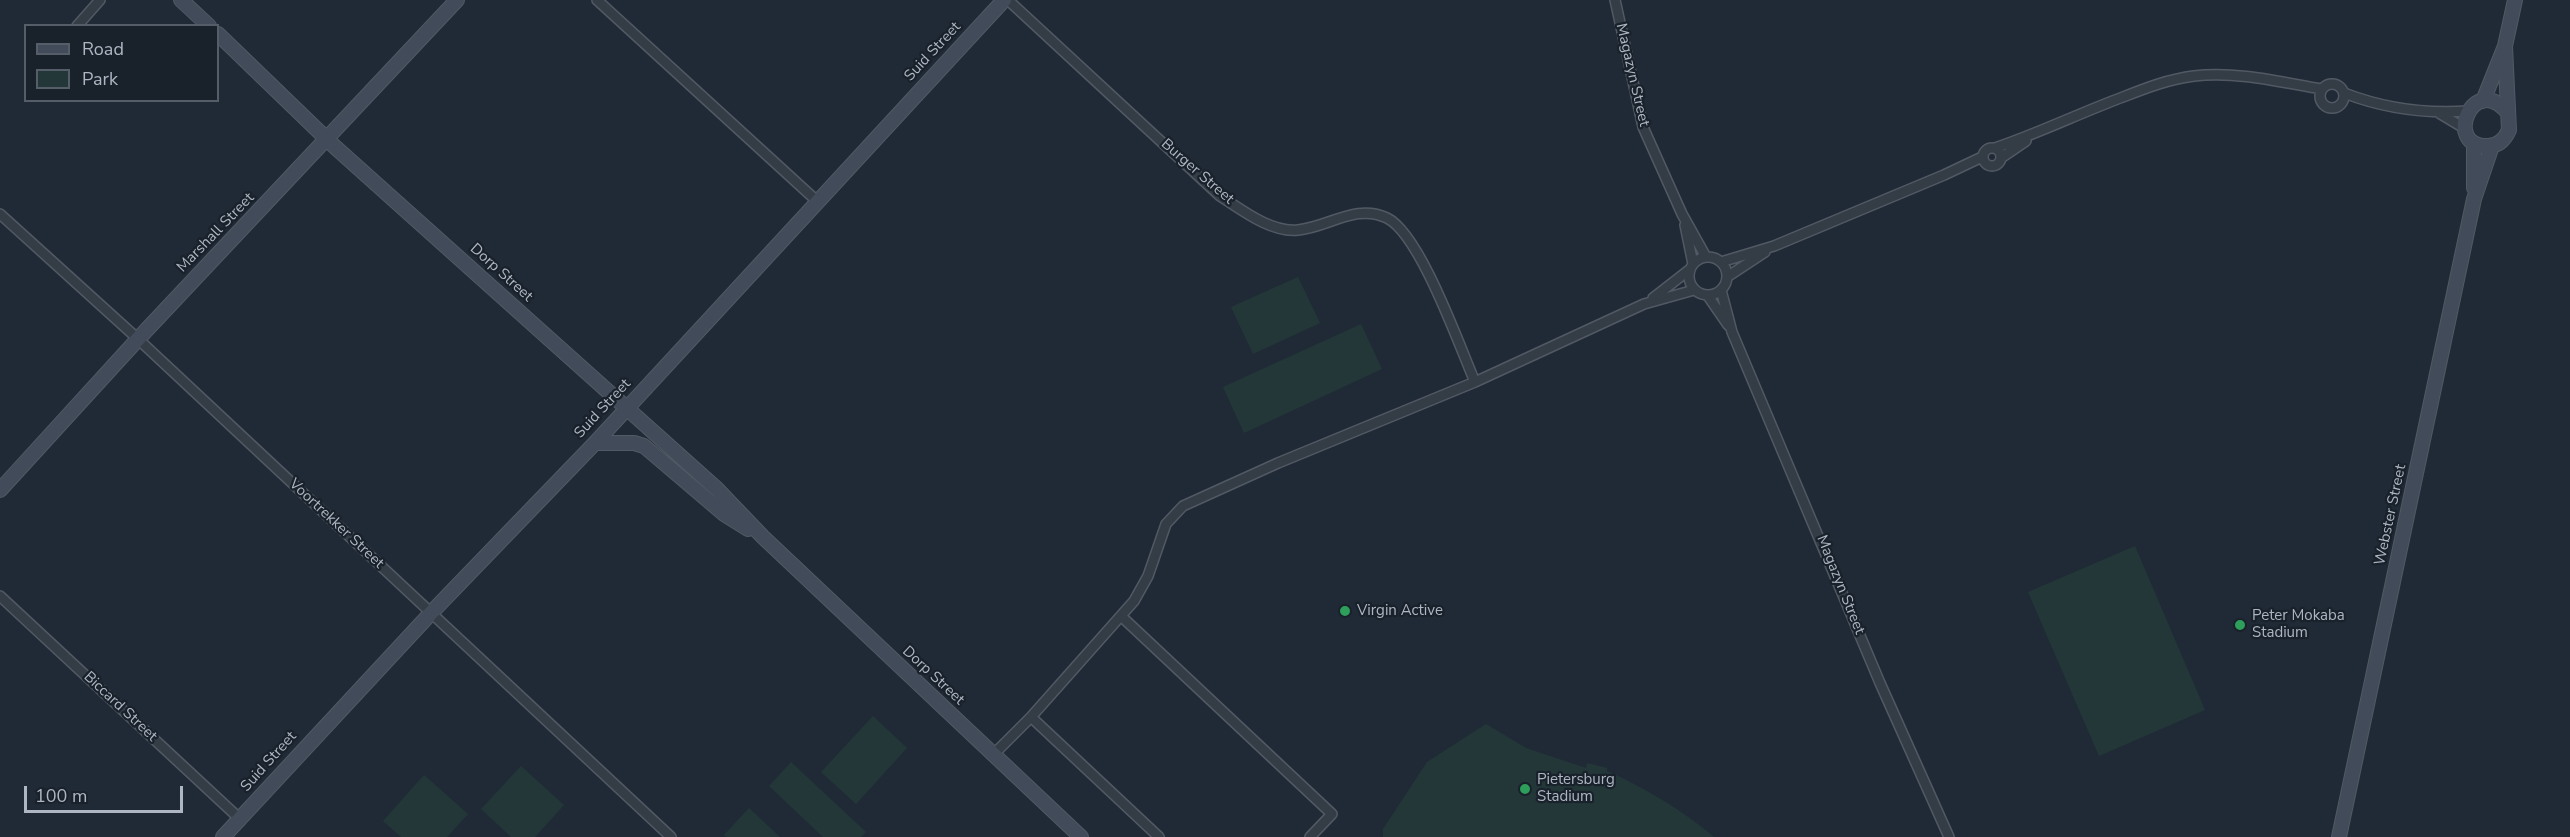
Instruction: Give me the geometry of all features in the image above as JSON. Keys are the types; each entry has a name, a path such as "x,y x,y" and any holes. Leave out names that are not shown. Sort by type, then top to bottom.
{"street":[{"path":"79,24 100,0"},
{"path":"181,0 207,24"},
{"name":"Marshall Street","path":"0,490 138,339 457,0"},
{"path":"597,0 818,202"},
{"name":"Suid Street","path":"223,837 431,613 595,443 1006,0"},
{"name":"Burger Street","path":"1006,0 1220,196 1241,210 1277,228 1298,231 1358,213 1375,214 1389,219 1420,256 1475,382"},
{"name":"Magazyn Street","path":"1615,0 1643,127 1682,214 1706,257"},
{"path":"2483,101 2505,46 2515,0"},
{"name":"Dorp Street","path":"219,35 327,139 717,489 763,537 1081,837"},
{"path":"2439,113 2464,128 2474,143 2492,146 2505,138 2509,130 2505,46"},
{"path":"1984,160 1985,150 2041,132 2101,105 2176,79 2195,75 2239,76 2289,83 2321,94"},
{"path":"2330,84 2334,84 2342,89 2344,98 2339,106 2330,108 2325,106 2321,94 2330,84"},
{"path":"2344,98 2439,113 2468,111 2483,101 2493,101 2508,113"},
{"path":"2464,128 2468,111"},
{"path":"1721,262 1774,246 1984,160 1995,165 2001,158 2041,132"},
{"name":"Webster Street","path":"2474,143 2474,199"},
{"name":"Webster Street","path":"2339,837 2474,199 2492,146"},
{"path":"1995,148 2001,158"},
{"name":"Voortrekker Street","path":"0,214 138,339 671,837"},
{"name":"Magazyn Street","path":"1682,214 1691,267"},
{"path":"1691,267 1690,284 1694,290 1708,296 1721,290 1727,277 1774,246"},
{"path":"1644,304 1706,257 1721,262 1727,277"},
{"path":"993,755 1031,717 1142,591 1166,524 1184,506 1278,462 1475,382 1644,304 1694,290"},
{"name":"Magazyn Street","path":"1721,290 1732,332 1949,837"},
{"name":"Magazyn Street","path":"1708,296 1732,332"},
{"name":"Dorp Street","path":"595,443 634,443 644,446 724,514 763,537"},
{"name":"Biccard Street","path":"0,596 240,819"},
{"path":"1121,616 1332,814 1310,837"},
{"path":"1031,717 1159,837"}],"green space":[{"path":"1298,277 1320,323 1253,354 1231,307"},
{"path":"1361,324 1382,369 1244,433 1223,387"},
{"path":"2135,546 2205,710 2099,756 2028,592"},
{"path":"873,716 907,748 856,804 821,772"},
{"name":"Pietersburg Stadium","path":"1486,724 1526,748 1586,768 1587,763 1607,768 1607,771 1677,809 1714,837 1383,837 1383,829 1427,762"},
{"path":"791,762 866,832 861,837 823,837 769,786"},
{"path":"521,766 564,805 535,837 511,837 481,809"},
{"path":"424,775 468,814 447,837 401,837 383,821"},
{"path":"749,808 780,837 727,837 724,835"}],"place":[{"name":"Virgin Active","path":"1345,611"},
{"name":"Peter Mokaba Stadium","path":"2240,625"},
{"name":"Pietersburg Stadium","path":"1525,789"}]}
